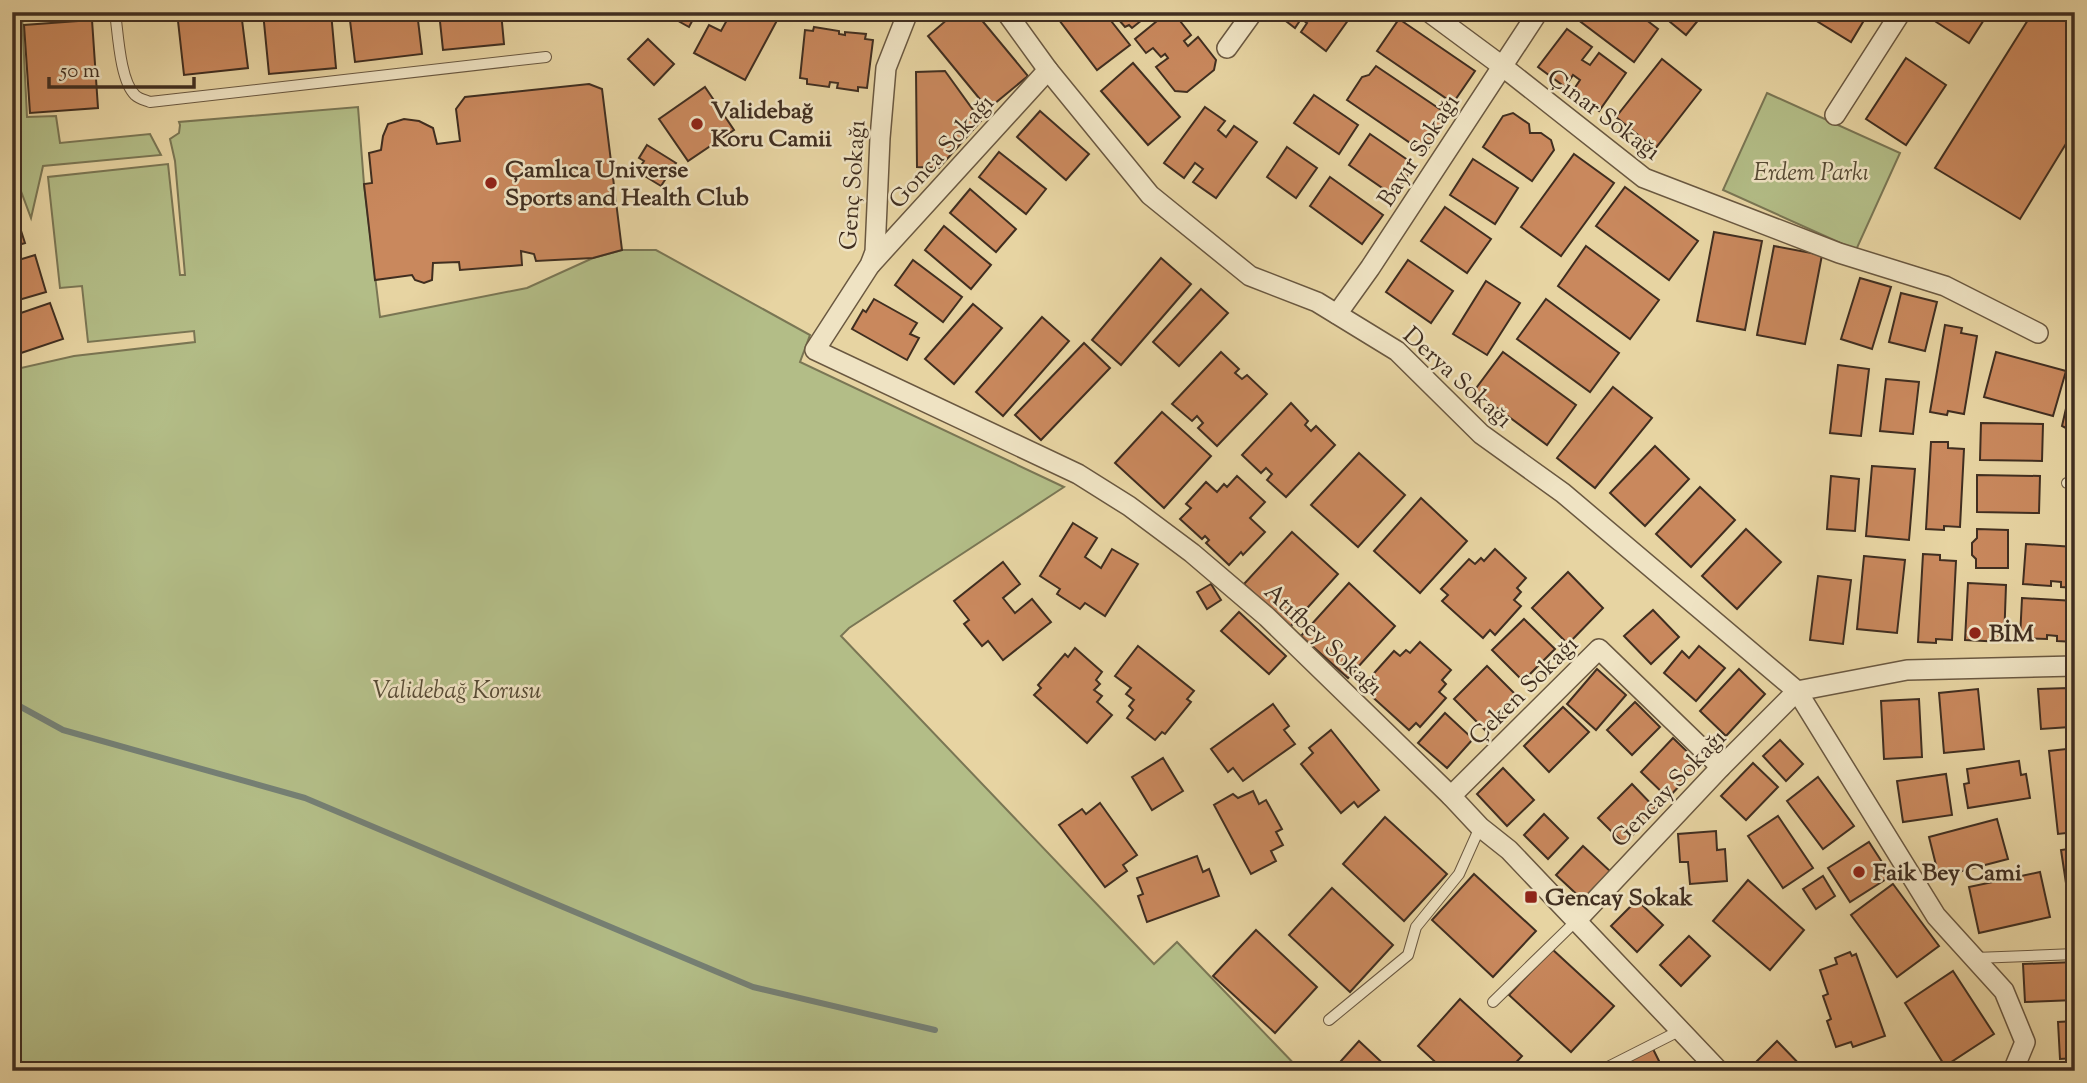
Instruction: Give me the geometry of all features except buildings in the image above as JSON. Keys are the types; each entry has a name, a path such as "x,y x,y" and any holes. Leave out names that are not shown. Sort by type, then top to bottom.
{"street":[{"name":"Genç Sokağı","path":"815,350 870,265 874,252 886,68 908,12"},
{"name":"Derya Sokağı","path":"1006,12 1048,70 1150,195 1250,276 1317,302 1397,351 1482,434 1563,493 1797,691 1936,916 2004,991 2025,1042 2012,1071"},
{"path":"1227,48 1253,12"},
{"name":"Çınar Sokağı","path":"1429,12 1644,178 1839,253 1945,286 2038,333"},
{"name":"Bayır Sokağı","path":"1337,314 1538,12"},
{"path":"1835,116 1900,12"},
{"name":"Gonca Sokağı","path":"870,265 1048,70"},
{"name":"Atıfbey Sokağı","path":"815,350 1078,474 1129,506 1192,552 1267,617 1480,827 1509,850 1719,1071"},
{"name":"Çeken Sokağı","path":"1451,796 1600,649 1721,767"},
{"path":"1797,691 1908,670 2075,666"},
{"name":"Gencay Sokağı","path":"1576,920 1797,691"}],"lane":[{"path":"114,12 126,81 138,98 150,102 546,57"},
{"path":"1329,1020 1408,955 1416,927 1459,874 1480,827"},
{"path":"1493,1002 1576,920"},
{"path":"1975,958 2075,954"},
{"path":"1600,1071 1681,1030"}],"green space":[{"path":"12,15 22,15 27,117 56,116 60,143 150,134 161,155 43,166 31,218 12,167"},
{"name":"Erdem Parkı","path":"1767,93 1900,153 1856,250 1723,190"},
{"name":"Validebağ Korusu","path":"358,107 380,317 527,288 593,258 622,250 656,250 810,335 800,362 1064,487 849,628 841,636 1154,964 1177,942 1301,1071 12,1071 12,370 74,356 195,342 194,331 88,342 82,286 60,288 48,177 168,164 180,275 185,275 175,161 170,139 179,133 179,122"}],"waterway":[{"path":"12,702 63,730 305,798 753,987 935,1030"}],"place":[{"name":"Validebağ Koru Camii","path":"697,124"},
{"name":"Çamlıca Universe Sports and Health Club","path":"491,183"},
{"name":"BİM","path":"1975,633"},
{"name":"Faik Bey Cami","path":"1859,872"},
{"name":"Gencay Sokak","path":"1531,897"}]}
